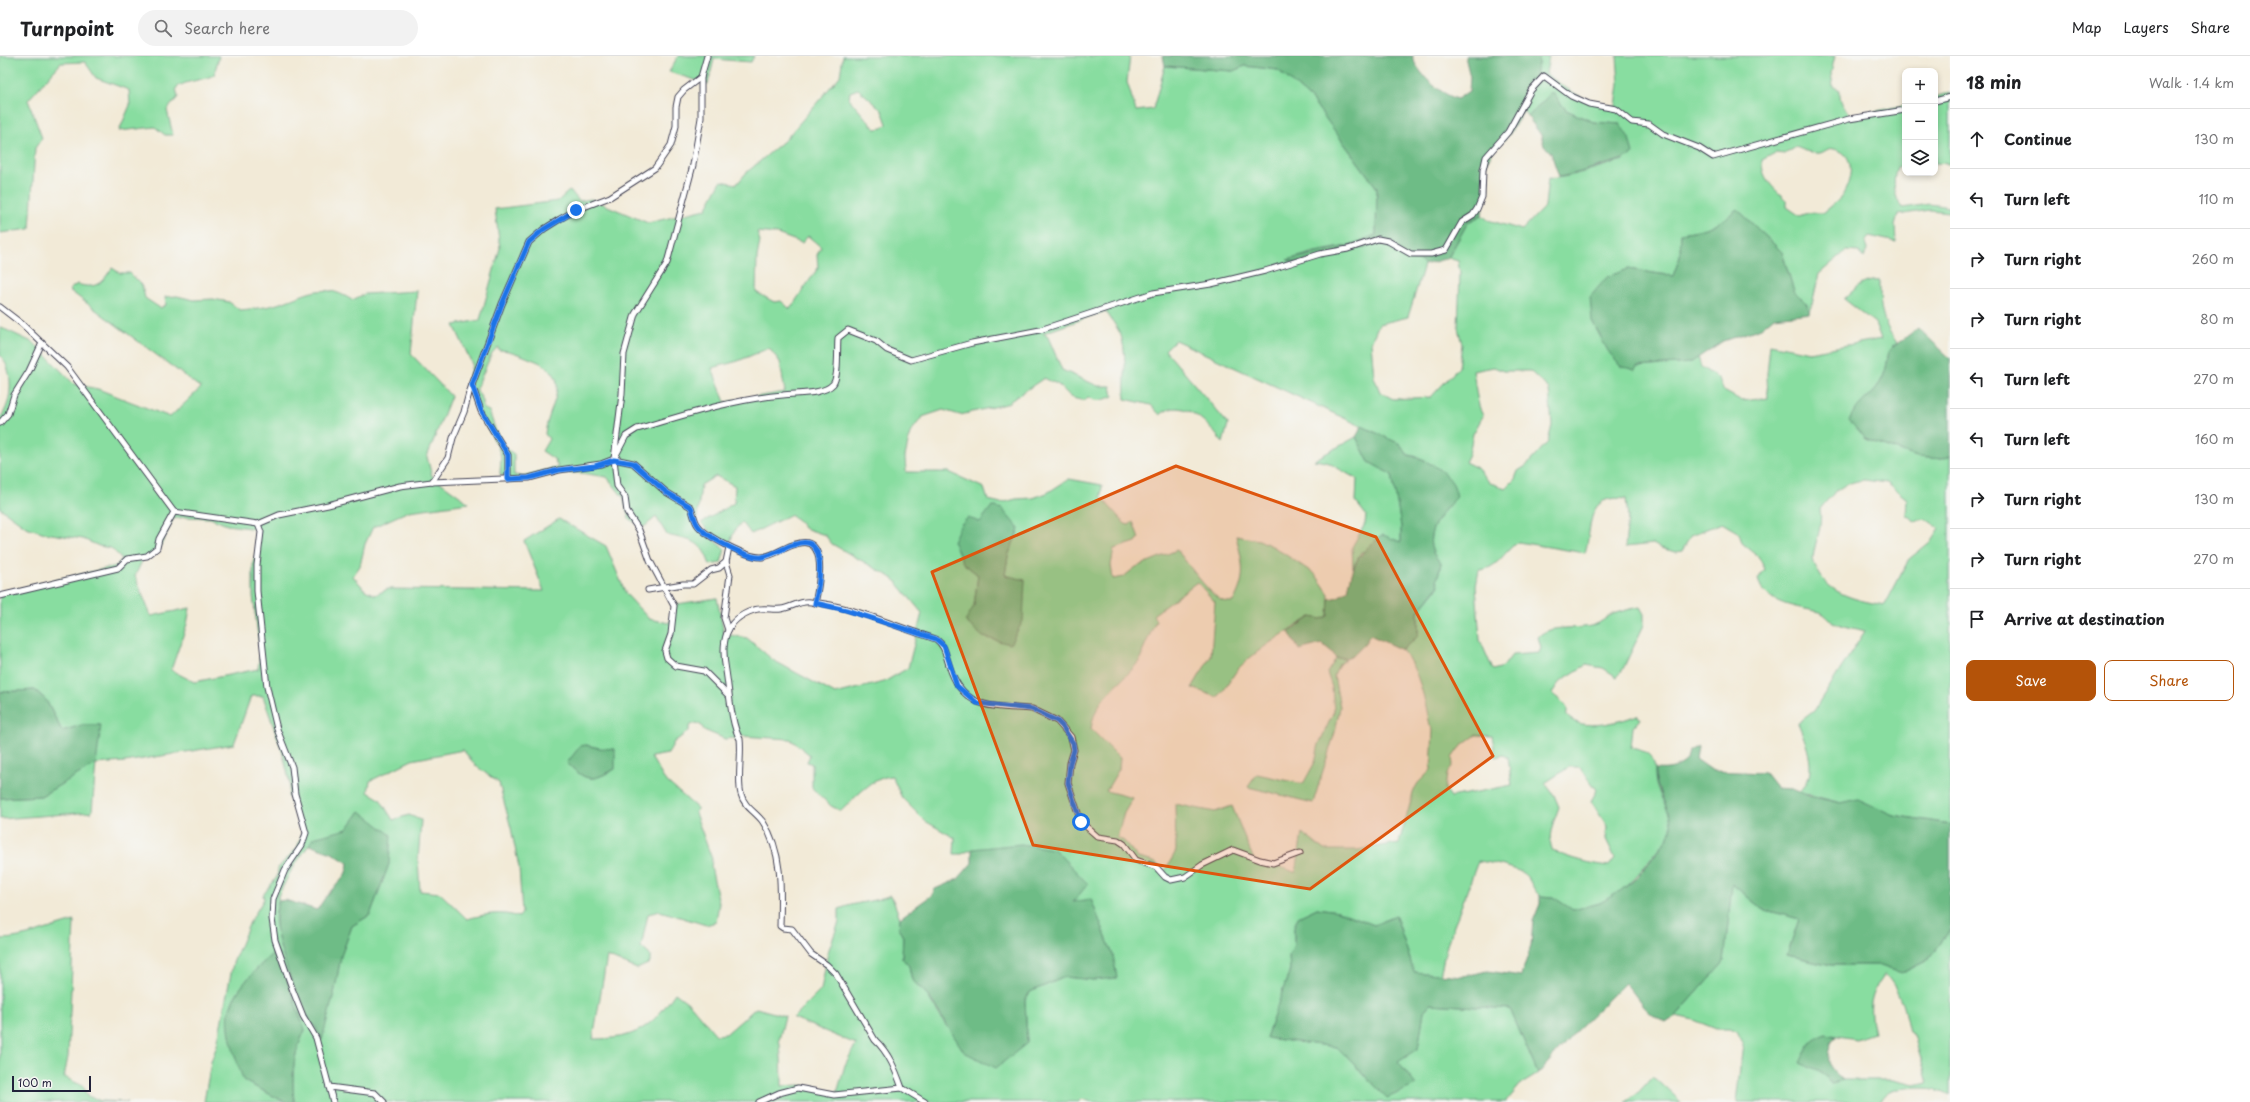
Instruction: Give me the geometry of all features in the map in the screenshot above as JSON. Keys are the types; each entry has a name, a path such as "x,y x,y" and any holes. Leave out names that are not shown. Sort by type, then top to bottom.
{"street":[{"path":"706,56 700,78 701,118 693,165 666,263 635,314 624,354 622,394 614,460 617,486 625,497 627,512 639,530 650,561 674,606 671,634 665,651 667,658 676,666 704,671 728,695"},
{"path":"614,460 626,436 637,429 728,405 779,395 815,392 829,388 836,380 838,338 848,330 876,341 887,350 911,360 972,343 1040,330 1153,293 1211,284 1265,271 1320,254 1348,249 1378,239 1388,241 1411,254 1431,254 1446,250 1462,222 1473,215 1477,209 1482,197 1483,170 1486,157 1508,132 1531,90 1544,76 1571,96 1589,104 1616,109 1632,122 1649,124 1663,134 1699,148 1713,156 1848,119 1902,110"},
{"path":"432,482 448,458 452,438 464,412 472,385 502,304 529,242 544,229 560,219 576,210 610,197 654,168 672,145 676,126 676,107 678,97 684,90 700,78"},
{"path":"1938,101 1950,97"},
{"path":"0,307 22,324 67,366 174,512 258,524 279,515 328,505 400,486 432,482 529,478 559,470 595,466 614,460 633,463 666,492 691,507 697,525 729,547 758,557 763,557 795,544 805,542 809,544 818,555 820,567 815,603"},
{"path":"0,423 8,414 14,395 42,343"},
{"path":"472,385 481,410 508,455 508,479"},
{"path":"0,596 118,568 127,559 147,556 157,548 159,538 174,512"},
{"path":"258,524 261,532 257,565 257,591 267,687 277,729 292,767 295,794 306,833 302,845 285,870 273,899 272,919 275,940 293,991 303,1016 316,1038 333,1102"},
{"path":"728,630 724,618 730,575 726,562 729,547"},
{"path":"648,590 662,586 693,584 711,570 719,568 726,562"},
{"path":"902,1088 894,1066 881,1046 875,1040 836,974 827,965 811,954 792,929 783,928 780,926 781,875 768,832 762,822 750,810 741,794 741,746 728,695 723,647 728,630 742,615 755,609 783,609 809,601 846,610 936,639 944,646 957,686 977,703 1032,709 1057,721 1073,743 1074,750 1070,763 1068,783 1081,822 1098,837 1118,840 1124,844 1136,860 1156,867 1165,878 1171,880 1185,877 1202,865 1233,850 1273,863 1300,853"},
{"path":"329,1087 375,1093 384,1102"},
{"path":"759,1102 778,1093 798,1088 834,1095 902,1088 925,1102"}],"highlighted area":[{"path":"1176,466 1376,537 1493,756 1310,889 1033,845 932,572"}],"green space":[{"path":"0,56 219,56 214,75 184,83 176,88 178,97 167,110 173,135 165,135 155,127 119,131 130,105 129,90 96,78 85,62 61,63 28,100 42,138 35,148 30,229 0,233"},
{"path":"678,56 754,56 751,62 714,59 708,84 669,72"},
{"path":"843,56 1130,56 1127,82 1136,111 1153,109 1165,66 1232,71 1245,66 1278,70 1312,100 1377,188 1376,235 1347,246 1315,252 1288,260 1296,263 1380,243 1392,247 1405,259 1421,261 1424,265 1408,317 1379,324 1371,342 1374,377 1380,392 1393,399 1431,397 1459,367 1462,344 1458,328 1460,273 1458,261 1448,258 1468,222 1482,215 1488,220 1522,230 1545,206 1548,178 1573,175 1624,160 1620,124 1593,122 1566,110 1552,92 1528,117 1519,105 1536,77 1539,56 1549,56 1546,74 1570,91 1596,103 1616,106 1619,84 1617,56 1835,56 1831,73 1833,86 1840,90 1840,98 1843,105 1853,116 1902,106 1902,166 1897,167 1894,183 1897,198 1902,208 1929,204 1950,207 1950,212 1930,210 1898,215 1895,226 1896,242 1869,236 1865,241 1867,250 1864,258 1859,252 1846,251 1819,274 1810,313 1806,303 1794,291 1782,252 1737,209 1711,226 1681,233 1680,257 1673,276 1628,269 1593,321 1615,360 1637,367 1690,363 1698,357 1701,367 1719,379 1724,391 1742,401 1768,398 1767,374 1770,344 1809,352 1881,339 1875,323 1844,299 1864,283 1880,281 1882,314 1897,343 1889,350 1886,369 1880,383 1862,402 1850,420 1865,439 1917,457 1943,459 1950,456 1950,824 1893,815 1858,800 1841,803 1799,792 1809,777 1810,768 1807,749 1798,723 1814,711 1865,631 1842,626 1831,621 1820,612 1783,603 1775,600 1767,594 1762,588 1758,579 1765,569 1758,556 1742,543 1739,533 1722,523 1691,535 1682,551 1676,552 1660,548 1653,544 1625,547 1628,517 1626,499 1613,498 1603,501 1597,506 1593,514 1585,553 1518,542 1496,563 1486,569 1479,570 1476,586 1480,640 1493,670 1503,667 1512,655 1539,653 1541,648 1538,637 1550,630 1587,627 1599,623 1613,614 1640,607 1644,614 1644,625 1621,673 1617,677 1603,668 1586,665 1560,681 1552,693 1566,707 1568,717 1574,722 1592,725 1612,723 1637,715 1640,719 1633,727 1631,748 1646,753 1654,762 1656,784 1670,816 1671,830 1669,837 1630,883 1621,891 1600,903 1572,910 1553,897 1540,896 1523,873 1504,866 1478,861 1447,945 1440,975 1414,972 1396,916 1374,925 1338,911 1317,908 1298,917 1294,927 1294,945 1289,956 1290,970 1266,1038 1337,1047 1387,1098 1398,1062 1418,1048 1424,1011 1430,1004 1510,1009 1538,1074 1520,1085 1506,1102 1092,1102 1081,1099 1080,1102 294,1102 293,1082 295,1057 305,1030 276,950 254,972 240,989 231,1006 229,1023 234,1048 244,1081 285,1102 204,1102 211,1062 217,1045 233,963 250,922 264,899 263,895 277,877 278,868 297,848 303,831 288,796 290,784 283,754 263,696 251,696 234,744 125,762 96,764 92,812 0,819 0,798 41,796 95,764 100,725 82,725 62,731 46,700 35,690 0,692 0,593 116,566 122,559 111,548 99,546 83,539 45,533 26,527 0,508 0,418 7,404 10,377 5,361 0,355 0,327 34,343 74,384 98,389 170,417 201,388 69,290 77,284 94,286 105,278 112,268 120,273 130,273 142,285 145,298 160,308 166,305 165,297 177,296 194,300 213,299 229,302 240,310 282,303 311,292 330,291 352,300 365,294 417,291 411,354 451,396 427,457 432,476 469,503 409,511 373,527 365,544 360,566 353,576 365,590 375,595 388,589 544,591 524,541 559,519 606,546 626,594 649,619 669,623 677,604 717,598 724,634 747,638 773,660 835,694 884,682 908,668 922,613 894,579 832,544 825,535 804,528 797,519 790,515 751,534 742,522 735,530 729,544 711,533 701,523 734,503 735,486 716,476 701,485 696,527 725,549 721,563 710,565 707,556 699,546 689,540 667,535 656,517 644,527 629,519 623,497 607,477 581,473 559,473 515,481 500,474 501,456 497,445 475,407 467,385 472,364 454,325 480,320 500,248 495,209 558,201 570,190 579,201 591,199 648,223 706,209 721,181 737,184 746,173 785,140 840,76","holes":["858,89 882,110 887,124 883,128 875,129 849,99 850,92","1796,147 1808,152 1817,153 1828,149 1842,152 1847,156 1850,169 1848,183 1842,196 1823,213 1808,213 1800,216 1787,207 1787,201 1769,183 1764,173 1762,160 1775,153 1785,154","757,232 777,234 802,243 808,236 821,247 817,255 818,268 790,309 781,301 774,302 756,292 757,257 760,241","1106,311 1121,336 1124,346 1125,399 1151,405 1160,415 1169,409 1178,408 1187,410 1211,428 1223,443 1228,424 1165,350 1175,340 1400,444 1408,455 1419,457 1457,497 1438,520 1433,528 1431,537 1431,546 1434,555 1441,563 1437,580 1439,586 1418,612 1418,636 1402,650 1413,666 1417,676 1430,725 1433,730 1431,770 1418,783 1414,790 1399,843 1357,850 1324,850 1302,833 1296,873 1276,866 1255,863 1232,806 1215,812 1175,804 1176,851 1165,871 1154,862 1138,858 1124,841 1117,838 1124,813 1133,798 1106,791 1119,769 1120,758 1091,729 1099,706 1142,657 1142,652 1156,621 1153,615 1197,582 1215,602 1211,656 1192,688 1217,697 1223,691 1235,672 1266,645 1311,617 1321,619 1328,617 1329,594 1316,575 1274,547 1259,540 1236,536 1242,562 1242,577 1233,602 1223,601 1212,593 1177,550 1136,567 1123,577 1113,579 1111,565 1114,549 1136,542 1139,538 1133,522 1129,525 1125,524 1101,497 1102,485 1069,479 1047,493 1033,498 1016,499 1001,503 988,500 984,488 949,472 906,472 905,457 910,433 922,417 943,410 960,415 1006,404 1044,378 1055,383 1076,399 1085,400 1088,397 1094,400 1100,400 1113,396 1111,386 1098,386 1062,370 1048,337 1043,333","498,347 499,350 515,353 545,366 553,374 557,382 557,392 545,434 549,439 542,451 554,459 558,467 522,476 514,475 514,454 509,451 501,441 489,411 483,408 483,401 476,389 492,353","769,348 780,362 785,392 725,402 712,368 738,361","1494,367 1503,371 1530,371 1549,389 1552,425 1548,442 1526,466 1518,471 1515,479 1506,488 1490,483 1477,468 1465,462 1469,454 1473,434 1483,416 1476,394 1473,371","1864,480 1887,483 1907,499 1906,515 1915,521 1926,519 1939,528 1930,542 1909,559 1885,605 1855,599 1836,591 1822,578 1814,564 1814,551 1820,528 1820,509 1834,493 1849,483","186,517 210,518 227,525 257,529 258,545 253,563 253,596 260,652 258,669 194,682 171,670 187,624 190,608 151,616 135,576 143,559 159,548 173,519","980,522 1019,529 1008,556 1005,575 974,606 978,575 963,563","696,723 701,725 704,730 725,739 734,738 737,740 741,736 790,739 810,755 807,762 812,764 812,788 831,806 841,811 858,794 871,784 885,777 892,776 902,798 925,821 955,838 954,854 962,854 972,849 1073,903 1091,900 1113,955 1094,980 1065,977 1030,992 1025,1000 1027,1043 947,1027 925,992 912,980 909,966 902,957 903,937 899,929 900,918 891,895 839,909 839,922 828,952 821,990 793,1018 856,1044 845,1065 837,1093 800,1085 782,1086 779,1040 785,1016 756,1008 726,1034 716,1035 691,1005 675,993 658,1015 641,1029 632,1034 621,1037 593,1039 607,956 637,969 650,963 650,955 641,947 648,914 660,911 706,925 716,922 719,903 711,867 712,859 695,813 698,809 664,779 651,757 668,754 674,742 689,731 689,726","1476,735 1492,736 1496,757 1503,755 1508,757 1512,785 1451,797 1445,789 1447,774 1453,765 1452,758 1459,748","586,745 599,748 615,769 595,778 590,778 580,774 567,763","463,750 476,766 499,783 511,828 519,867 522,913 519,917 506,914 493,914 467,919 440,893 420,891 418,860 421,820 409,815 393,820 380,799 368,792 370,781 412,760","1569,767 1580,767 1597,790 1591,801 1607,826 1606,839 1615,858 1609,866 1581,861 1553,851 1550,840 1553,824 1559,807 1554,795 1545,783","360,811 389,864 370,915 352,926 341,956 335,989 322,1039 315,1026 310,1022 288,970 278,938 275,917 278,896 292,869 313,839 347,830"]},
{"path":"1163,56 1414,56 1412,58 1416,65 1436,88 1457,99 1469,91 1470,77 1465,56 1539,56 1536,77 1519,105 1524,110 1509,135 1493,151 1487,162 1485,183 1486,191 1482,215 1468,222 1448,258 1424,265 1421,261 1405,259 1392,247 1380,243 1296,263 1287,260 1347,246 1376,235 1377,188 1312,100 1278,70 1245,66 1233,71 1165,66"},
{"path":"1552,92 1566,110 1593,122 1620,124 1629,138 1633,154 1617,161 1575,174 1559,177 1551,153 1544,145 1541,135 1528,117"},
{"path":"1950,92 1950,164 1938,163 1938,96"},
{"path":"1737,209 1782,252 1794,291 1806,303 1810,313 1774,317 1761,328 1723,341 1690,363 1637,367 1635,370 1620,366 1608,351 1592,321 1590,297 1607,277 1628,269 1673,276 1680,257 1681,233 1711,226"},
{"path":"1918,328 1950,358 1950,456 1943,459 1917,457 1865,439 1849,420 1855,410 1880,383 1886,369 1889,350"},
{"path":"1362,426 1400,444 1408,455 1427,462 1439,469 1453,484 1457,497 1444,511 1433,528 1431,546 1434,555 1441,563 1437,580 1439,585 1418,612 1418,636 1402,650 1370,635 1360,649 1352,655 1348,657 1336,658 1332,652 1322,644 1299,650 1289,632 1311,617 1321,619 1328,616 1329,599 1338,597 1348,590 1356,564 1368,547 1383,535 1401,542 1401,526 1392,475 1369,462 1356,437"},
{"path":"1356,437 1369,462 1392,474 1401,526 1401,542 1361,552 1353,568 1352,547 1365,524 1366,515 1356,502 1357,479 1327,462 1314,460"},
{"path":"992,506 1002,509 1019,529 1008,556 1005,575 1025,580 1023,621 1010,644 983,637 965,621 974,606 978,575 963,563 953,541 961,524 968,518 980,522"},
{"path":"1336,658 1346,659 1339,664 1334,676 1340,707 1335,732 1313,803 1248,787 1257,774 1303,784 1315,762 1319,744 1334,711 1332,687 1327,673"},
{"path":"35,690 46,700 62,731 82,725 101,725 96,764 41,796 0,798 0,692"},
{"path":"586,745 615,749 615,769 595,778 590,778 580,774 567,763 580,746"},
{"path":"1698,746 1696,759 1713,771 1765,773 1777,788 1792,789 1809,796 1841,803 1858,799 1893,815 1950,824 1950,930 1929,959 1901,973 1878,965 1832,965 1787,955 1799,919 1762,909 1732,884 1724,962 1676,1016 1666,1023 1658,1019 1647,1010 1625,983 1573,1034 1538,1074 1510,1009 1430,1004 1424,1011 1418,1049 1398,1062 1416,1085 1387,1098 1337,1047 1266,1038 1290,970 1289,956 1294,945 1294,927 1298,917 1317,908 1338,911 1374,925 1396,916 1414,972 1463,976 1488,971 1521,976 1531,946 1533,921 1540,904 1540,896 1553,897 1573,910 1600,903 1620,891 1637,878 1669,837 1671,829 1671,821 1655,778 1655,769 1668,769 1680,765 1687,760 1689,751"},
{"path":"360,811 391,835 389,864 370,915 352,926 341,956 335,989 322,1040 315,1026 310,1022 291,979 280,945 276,914 279,901 285,900 317,910 328,894 344,877 348,863 332,853 309,845 313,838 347,829"},
{"path":"1021,844 1054,849 1088,884 1073,902 1091,899 1113,955 1117,978 1094,980 1065,977 1030,992 1025,1000 1027,1043 996,1068 964,1052 933,1003 925,992 912,980 909,966 902,958 903,937 899,929 900,918 932,895 935,889 958,879 972,863 972,849"},
{"path":"1732,884 1762,909 1799,919 1787,955 1831,965 1878,965 1901,973 1929,959 1950,930 1950,1095 1936,1089 1912,1088 1889,1091 1879,1102 1736,1102 1743,1044 1737,1032 1730,1029 1716,1029 1694,1020 1676,1016 1724,962","holes":["1885,974 1890,980 1901,1001 1909,1032 1914,1035 1928,1082 1913,1085 1893,1080 1843,1080 1831,1083 1824,1074 1826,1034 1857,1039 1874,1033 1871,1016 1871,1002 1873,995"]},
{"path":"74,921 68,1057 64,1077 83,1086 87,1096 101,1101 128,1102 0,1102 0,939 28,935"},
{"path":"276,950 305,1030 295,1057 293,1082 294,1102 285,1102 244,1081 235,1057 228,1021 229,1013 236,995 248,978"},
{"path":"1826,1034 1837,1037 1832,1040 1829,1063 1833,1070 1843,1080 1831,1083 1824,1074 1800,1063 1807,1049 1816,1038"},
{"path":"1653,1076 1681,1102 1626,1102 1637,1094"}],"route":[{"path":"576,210 544,229 529,242 502,304 480,367 472,385 481,410 497,440 508,455 508,479 529,478 543,473 569,468 595,466 614,460 633,463 666,492 691,507 697,525 725,545 758,557 763,557 777,553 795,544 805,542 809,544 818,555 820,567 815,603 846,610 904,630 936,639 944,646 957,686 977,703 990,706 1032,709 1039,711 1057,721 1062,726 1071,737 1073,743 1074,750 1070,763 1068,783 1081,822"}]}
